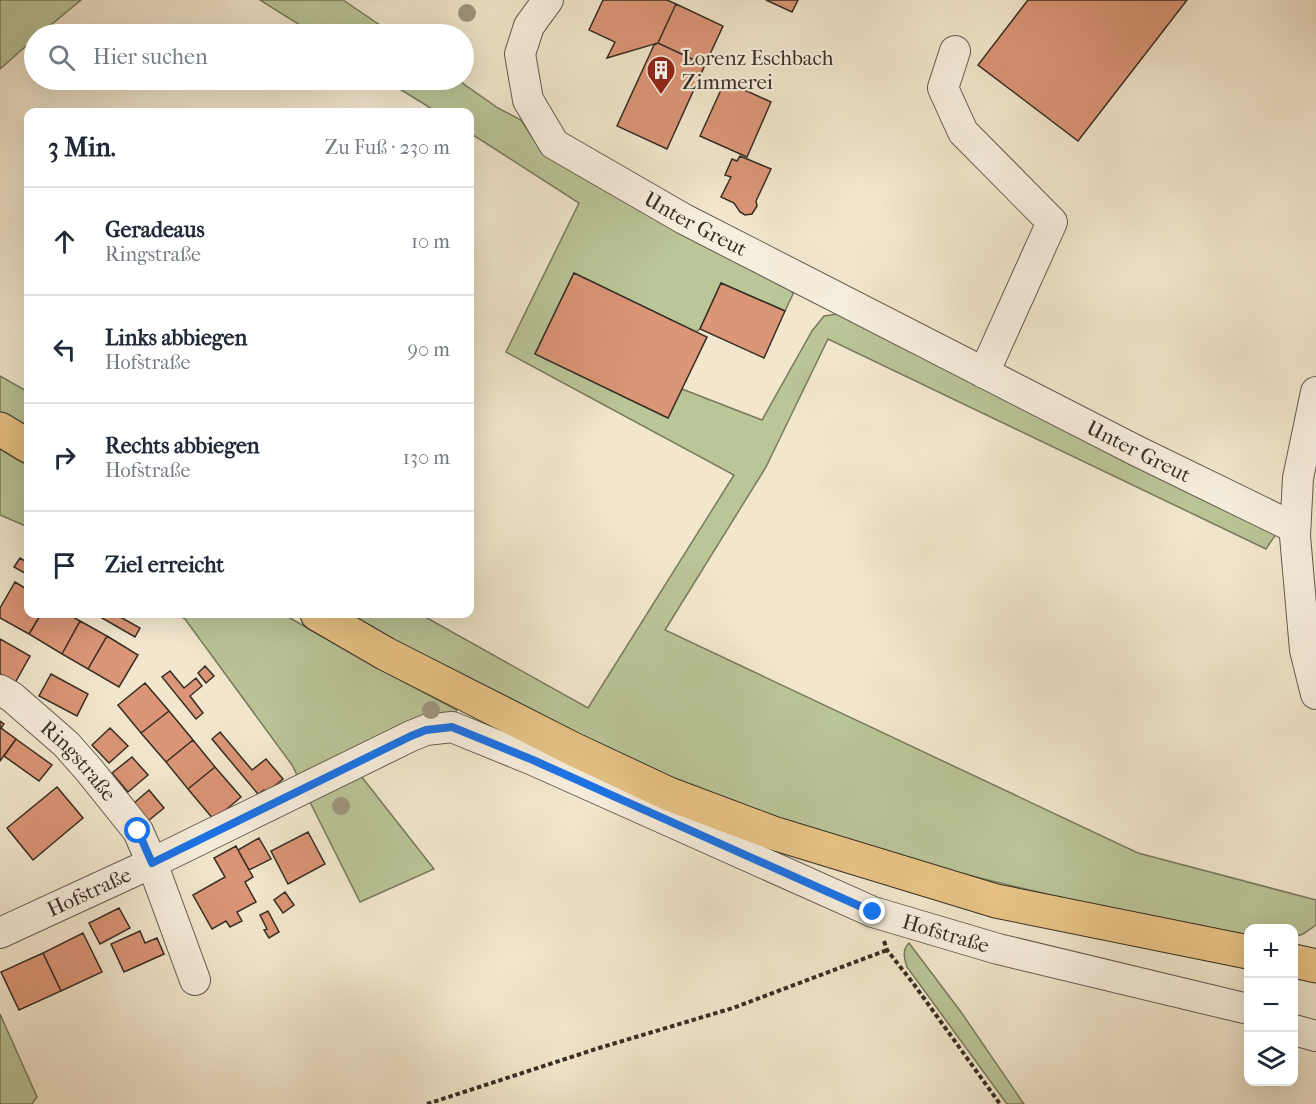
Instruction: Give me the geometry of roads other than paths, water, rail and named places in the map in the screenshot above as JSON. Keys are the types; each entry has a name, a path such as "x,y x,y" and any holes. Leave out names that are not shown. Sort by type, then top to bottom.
{"main road":[{"path":"0,429 24,444"},
{"path":"324,618 386,654 573,749 669,794 773,833 996,901 1244,951"},
{"path":"1298,963 1316,966"}],"street":[{"name":"Unter Greut","path":"548,0 529,26 520,54 528,100 554,144 684,219 1137,451 1295,528"},
{"path":"955,51 943,88 963,132 1052,222 984,373"},
{"path":"1316,392 1298,478 1295,528 1305,650 1316,694"},
{"name":"Ringstraße","path":"0,690 12,697 66,744 138,831 195,980"},
{"name":"Hofstraße","path":"0,933 152,863 411,736 426,730 452,727 533,760 873,912 998,949 1244,1008"},
{"path":"1298,1031 1316,1036"}],"place":[{"name":"Lorenz Eschbach Zimmerei","path":"661,96"}]}
